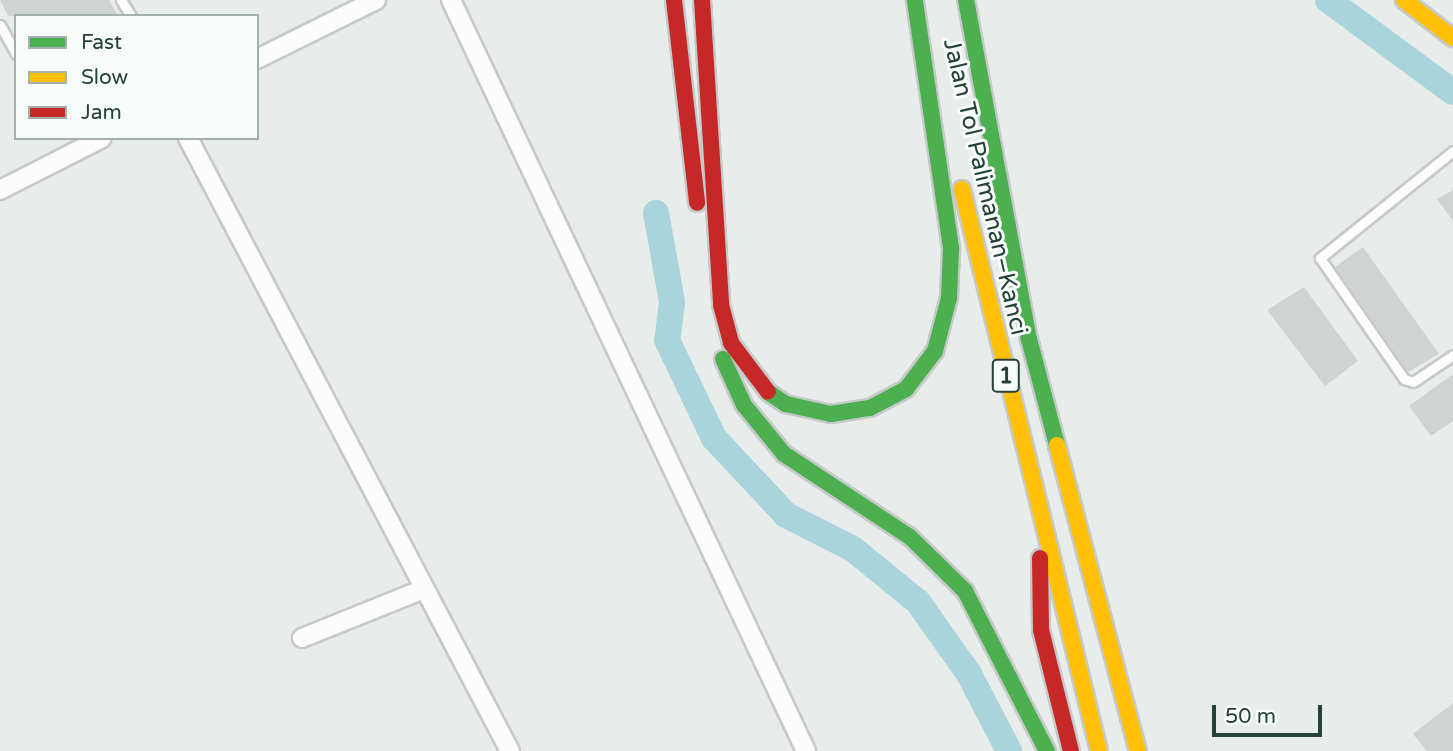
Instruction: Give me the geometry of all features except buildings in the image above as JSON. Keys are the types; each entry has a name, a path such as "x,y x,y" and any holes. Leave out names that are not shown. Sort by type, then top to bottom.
{"highway":[{"path":"674,0 716,340 727,374 784,454 910,537 965,591 1047,751"},
{"path":"702,0 720,293 731,343 762,388 786,404 831,414 870,408 906,388 935,351 949,299 950,248 916,0"},
{"name":"Jalan Tol Palimanan–Kanci","path":"916,0 1099,751"},
{"name":"Jalan Tol Palimanan–Kanci","path":"966,0 1029,339 1138,751"},
{"path":"1404,0 1453,38"},
{"path":"1044,517 1041,630 1071,751"}],"street":[{"path":"259,58 376,0"},
{"path":"452,0 806,751"},
{"path":"0,190 98,140"},
{"path":"189,140 510,751"},
{"path":"302,638 424,589"}],"lane":[{"path":"0,25 14,50"},
{"path":"1453,151 1320,258 1404,379 1413,382 1453,355"}],"waterway":[{"path":"1328,0 1453,92"},
{"path":"656,213 672,302 667,340 714,438 786,515 853,549 918,602 969,674 1009,751"}],"traffic: fast":[{"path":"768,392 786,404 831,414 870,408 906,389 935,351 949,298 951,248 915,0"},
{"path":"966,0 1029,339 1057,445"},
{"path":"723,359 744,405 784,454 910,537 965,591 1047,751"}],"traffic: slow":[{"path":"1404,0 1453,38"},
{"path":"962,189 1099,751"},
{"path":"1057,445 1138,751"}],"traffic: jam":[{"path":"674,0 697,203"},
{"path":"702,0 721,305 731,343 768,392"},
{"path":"1040,558 1041,630 1071,751"}]}
